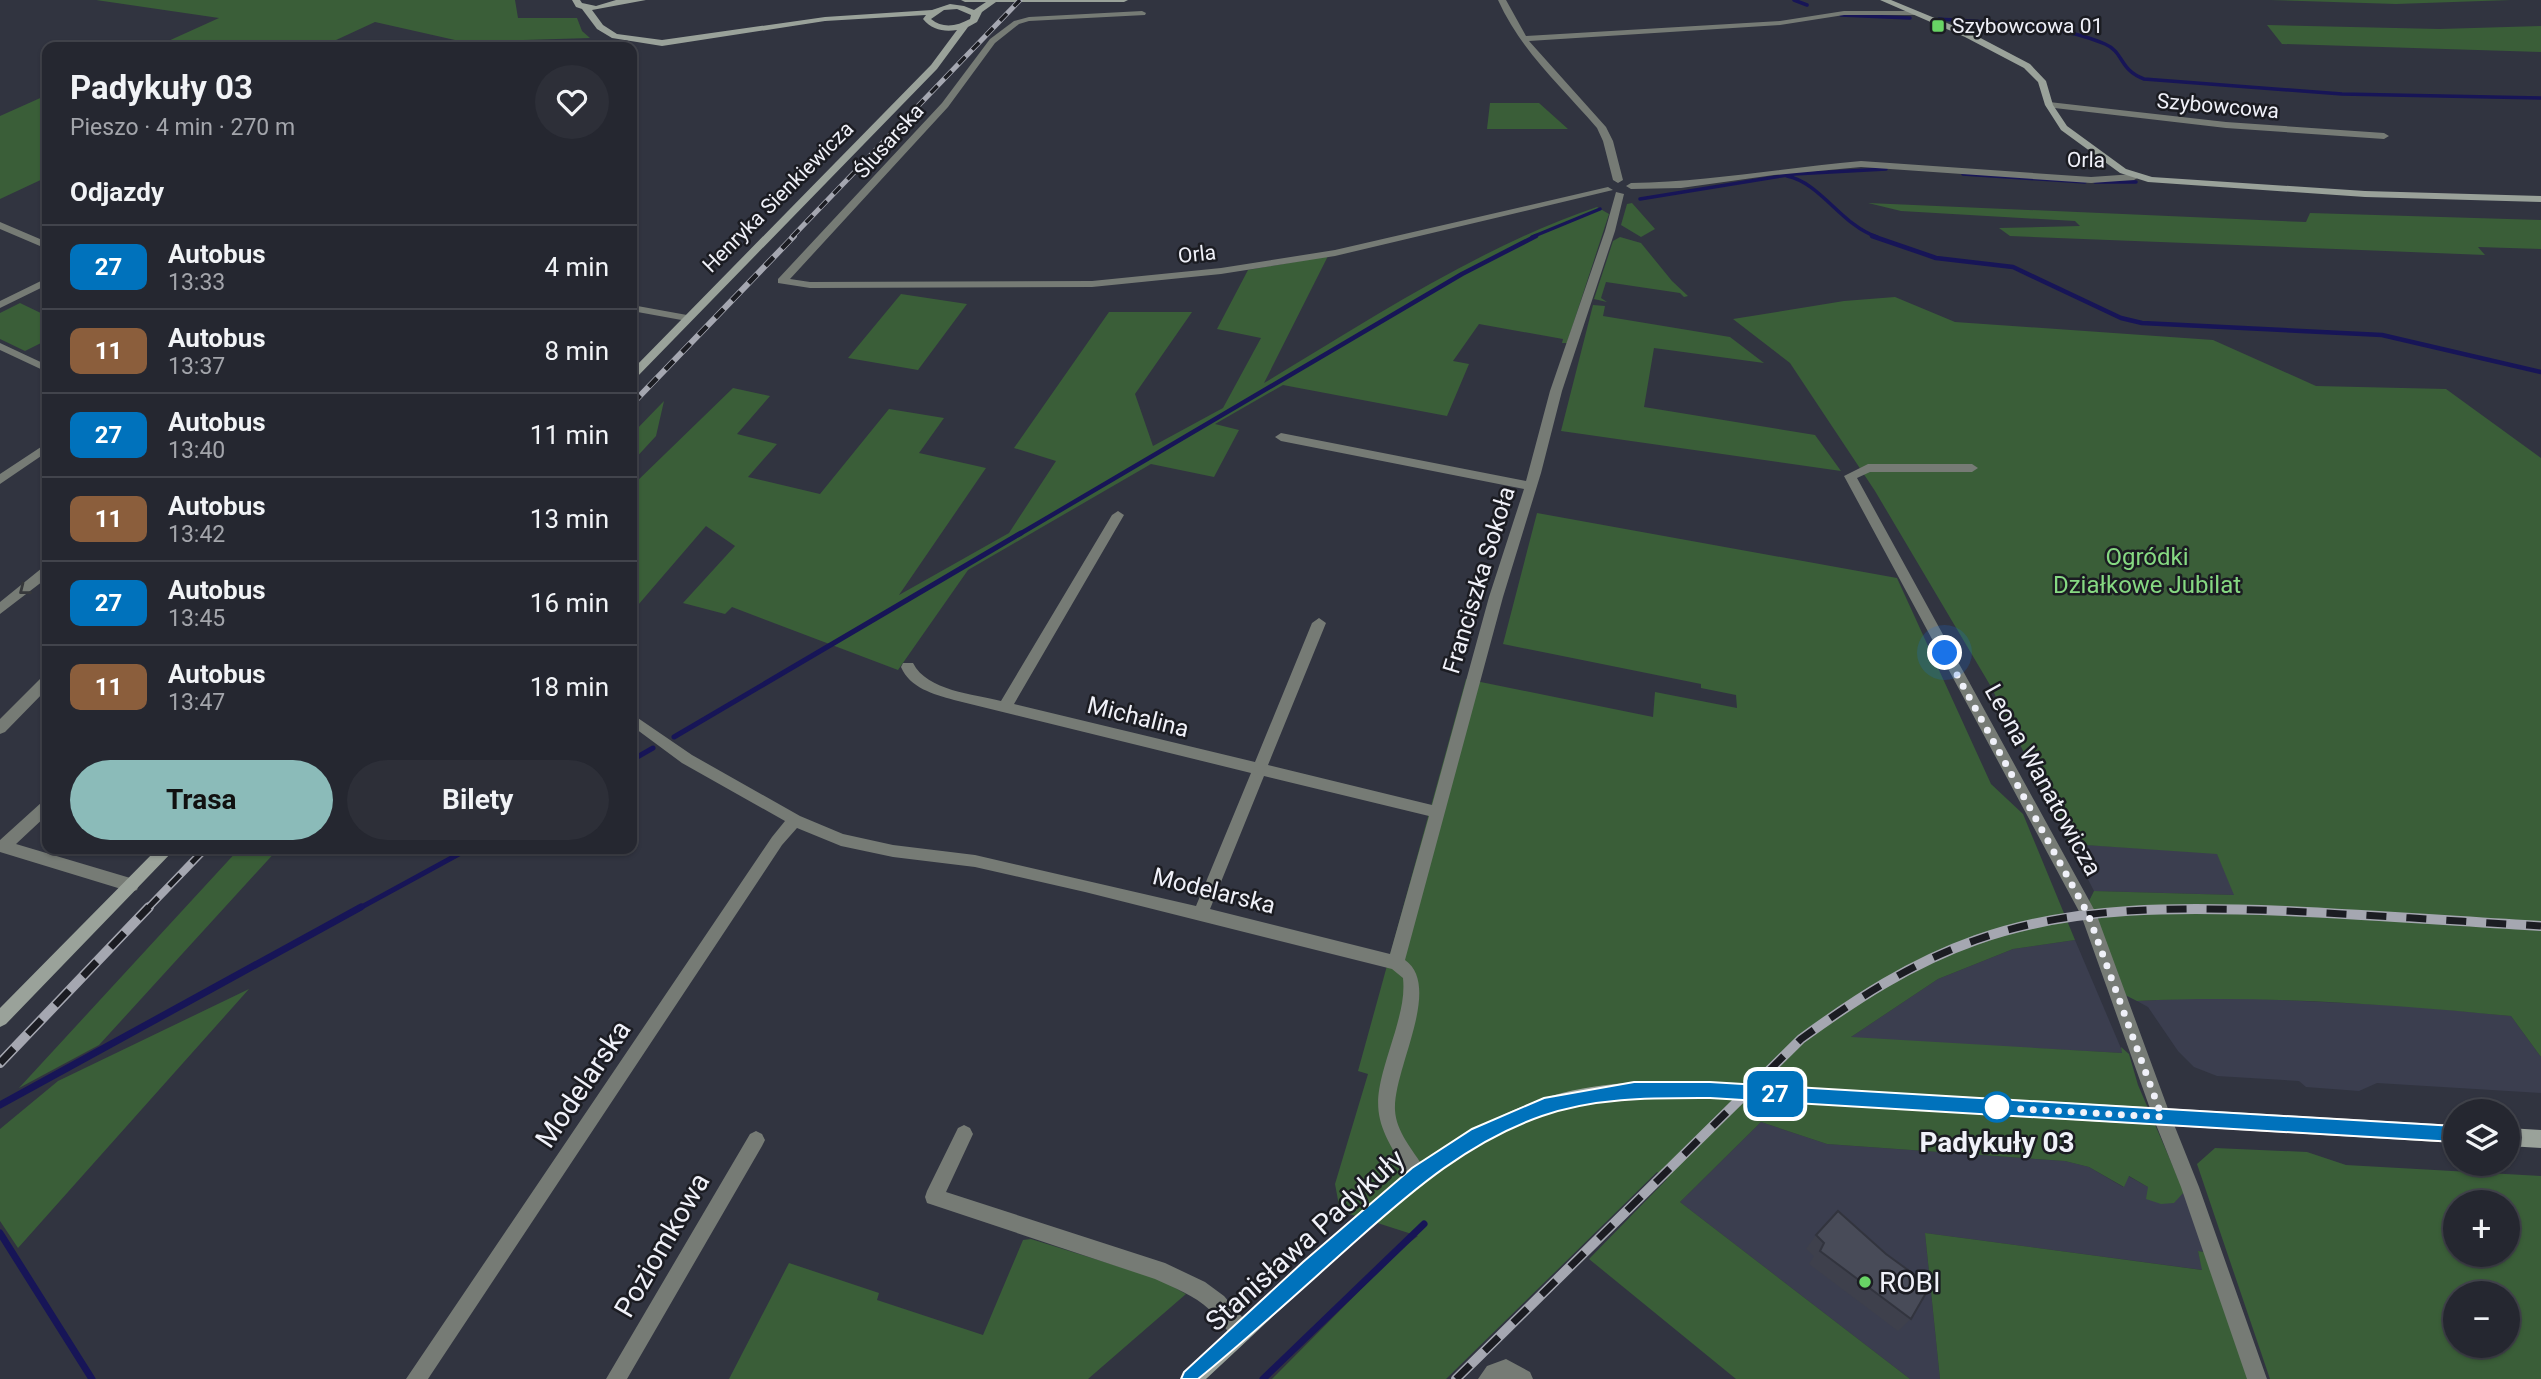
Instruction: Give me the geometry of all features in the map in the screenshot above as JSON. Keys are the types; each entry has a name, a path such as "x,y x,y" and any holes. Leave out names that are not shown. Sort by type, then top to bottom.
{"main road":[{"path":"575,0 586,8 596,22 615,36 662,43 825,19 933,12 992,0"},
{"path":"586,8 609,6 620,1 642,0"},
{"path":"963,4 975,14 992,0"},
{"path":"963,4 1124,0"},
{"path":"1884,0 1968,35 2027,66 2042,81 2049,105 2064,128 2134,177"},
{"path":"596,22 609,6"},
{"path":"928,22 928,17 933,12"},
{"name":"Henryka Sienkiewicza","path":"637,371 934,67 964,26 974,19 975,14"},
{"path":"882,16 928,22 947,33 950,45"},
{"path":"942,28 964,26"},
{"name":"Orla","path":"2134,177 2339,192 2541,199"},
{"path":"0,1019 162,854"},
{"name":"Stanisława Padykuły","path":"1191,1379 1419,1174 1478,1135 1544,1107 1634,1090 1722,1091 2443,1133"},
{"path":"2520,1138 2541,1139"}],"street":[{"path":"1502,0 1511,21 1524,39 1601,127 1608,141 1618,180"},
{"name":"Ślusarska","path":"782,281 945,105 968,68 1016,21 1142,13"},
{"path":"1524,39 1780,23 1835,14 1915,13"},
{"name":"Szybowcowa","path":"2049,105 2226,125 2384,136"},
{"name":"Orla","path":"1631,186 1681,185 1774,172 1861,164 2091,180 2134,177"},
{"path":"1618,180 1631,186 1630,192 1614,192 1607,184 1618,180"},
{"name":"Orla","path":"782,281 810,285 1092,284 1221,271 1335,253 1574,197 1614,192"},
{"name":"Franciszka Sokoła","path":"1396,963 1496,597 1531,486 1556,391 1615,214 1614,192"},
{"path":"1574,197 1598,200 1615,214"},
{"path":"0,225 42,244"},
{"path":"0,305 42,284"},
{"path":"637,309 687,318"},
{"path":"0,346 42,367"},
{"path":"1281,437 1531,486"},
{"path":"0,480 42,451"},
{"name":"Leona Wanatowicza","path":"1972,468 1868,468 1850,476 2088,914 2162,1117"},
{"path":"1005,707 1118,515"},
{"path":"0,609 42,575"},
{"path":"1201,912 1319,623"},
{"name":"Michalina","path":"908,667 909,674 916,679 954,695 1437,812"},
{"path":"0,728 42,686"},
{"name":"Modelarska","path":"637,723 687,759 795,820 854,842 893,851 975,861 1201,912 1396,963"},
{"path":"1,846 42,810"},
{"name":"Modelarska","path":"416,1379 777,841 795,820"},
{"path":"1,846 131,885"},
{"path":"1396,963 1411,976 1413,994 1387,1087 1386,1113 1391,1133 1419,1174"},
{"path":"2162,1117 2190,1187 2257,1379"},
{"path":"964,1134 934,1198 1158,1270 1198,1289 1217,1303 1242,1332"},
{"name":"Poziomkowa","path":"616,1379 757,1140"},
{"path":"1488,1379 1494,1373 1515,1374"}],"shaded area":[{"path":"2070,844 2217,853 2235,895 2094,891"},
{"path":"2075,940 2123,1053 1851,1037 1938,979 2013,949"},
{"path":"2217,997 2409,1006 2511,1016 2541,1057 2541,1093 2377,1083 2359,1091 2306,1087 2299,1081 2217,1076 2194,1067 2178,1051 2148,1007 2137,1001"},
{"path":"1761,1122 1827,1144 2065,1161 2089,1167 2123,1187 2128,1176 2148,1187 2184,1192 2204,1252 2198,1251 2203,1270 1925,1233 1940,1379 1910,1379 1680,1202"}],"green space":[{"path":"96,0 515,0 518,18 577,18 582,31 590,38 464,42 375,22 332,42 166,42 219,18"},
{"path":"2270,0 2511,0 2396,4"},
{"path":"2267,25 2439,29 2541,26 2541,52 2282,44"},
{"path":"42,97 42,179 0,199 0,116"},
{"path":"1490,103 1539,103 1568,129 1487,129"},
{"path":"1632,203 1655,229 1641,237 1621,225 1627,204"},
{"path":"1868,203 2306,222 2310,213 2541,220 2541,249 2478,247 2485,255 2010,236 1999,228 2080,226 2075,221 1901,211"},
{"path":"1597,207 1609,214 1567,343 1562,343 1563,339 1479,324 1453,361 1469,364 1447,416 1283,385 1215,424 1239,430 1214,477 1151,464 968,570 898,670 732,607 725,614 683,603 735,546 706,526 637,606 637,481 733,388 770,396 737,434 777,444 748,477 820,494 889,409 944,418 919,453 986,468 899,595 1009,533 1056,461 1014,448 1109,312 1192,312 1135,394 1153,446 1223,408 1261,338 1217,329 1248,270 1328,256 1264,383 1426,286 1554,223"},
{"path":"1620,237 1641,243 1688,296 1606,282 1601,298 1607,302 1594,299 1613,241"},
{"path":"901,294 967,304 918,370 848,358"},
{"name":"Ogródki Działkowe Jubilat","path":"1895,297 1955,322 2213,340 2316,386 2446,389 2541,458 2541,1057 2511,1016 2324,1002 2231,999 2137,1001 2125,995 2088,903 2094,891 2234,895 2217,854 2070,844 1990,685 1875,491 1790,363 1733,319 1844,301"},
{"path":"20,303 42,314 42,342 25,351 0,339 0,313"},
{"path":"1593,305 1605,306 1603,316 1730,337 1764,363 1654,348 1644,407 1815,435 1841,471 1561,431"},
{"path":"664,401 656,436 637,457 637,429"},
{"path":"1537,513 1897,578 1991,784 2023,814 2075,940 2013,949 1938,979 1851,1037 2122,1053 2121,1047 2129,1054 2138,1085 2184,1192 2174,1203 2161,1204 2146,1199 2148,1187 2129,1176 2124,1187 2089,1167 2065,1161 1827,1144 1761,1122 1680,1202 1910,1379 1736,1379 1589,1259 1667,1179 1657,1172 1446,1379 1272,1379 1401,1249 1418,1236 1340,1211 1335,1184 1368,1074 1358,1071 1466,679 1653,717 1655,692 1737,708 1736,695 1701,688 1701,684 1503,644"},
{"path":"234,854 273,854 99,1045 19,1088"},
{"path":"249,989 18,1248 0,1221 0,1129 58,1081"},
{"path":"2215,1148 2307,1152 2346,1165 2443,1170 2443,1176 2541,1176 2541,1379 2270,1379 2197,1164"},
{"path":"1925,1233 2202,1270 2198,1251 2204,1252 2248,1379 1940,1379"},
{"path":"1031,1239 1159,1279 1186,1294 1088,1379 729,1379 789,1263 879,1293 877,1300 983,1335 1023,1240"}],"building":[{"path":"1838,1211 1886,1254 1930,1286 1911,1319 1820,1251 1824,1243 1816,1235"}],"waterway":[{"path":"1794,0 1807,5"},
{"path":"1841,15 1910,18"},
{"path":"1939,19 2024,25 2086,37 2111,47 2130,71 2144,79 2342,94 2541,98"},
{"path":"1640,199 1794,174 1886,169"},
{"path":"1963,174 2085,182"},
{"path":"1787,176 1810,187 1853,223 1877,237"},
{"path":"2095,182 2136,182"},
{"path":"1532,237 1600,209"},
{"path":"1018,535 1462,274 1536,236"},
{"path":"1872,236 1936,258 2013,267 2121,318 2142,323 2382,335 2541,372"},
{"path":"674,737 1021,533"},
{"path":"637,757 653,748"},
{"path":"358,909 459,854"},
{"path":"0,1105 361,907"},
{"path":"1263,1379 1424,1224"},
{"path":"0,1233 92,1379"}],"railway":[{"path":"792,237 1020,0"},
{"path":"637,399 794,236"},
{"path":"147,909 200,854"},
{"path":"0,1063 149,907"},
{"path":"1456,1379 1801,1039 1885,983 1952,949 2051,920 2090,914 2168,909 2286,911 2541,926"}],"bus line":[{"name":"27","path":"1191,1379 1310,1269 1419,1174 1478,1135 1509,1121 1544,1107 1593,1096 1634,1090 1710,1090 2443,1133"}],"place":[{"name":"Szybowcowa 01","path":"1938,26"},
{"name":"Padykuły 03","path":"1997,1107"},
{"name":"ROBI","path":"1865,1282"}],"route":[{"path":"1945,653 2088,914 2162,1117 1987,1107 1997,1107"}]}
